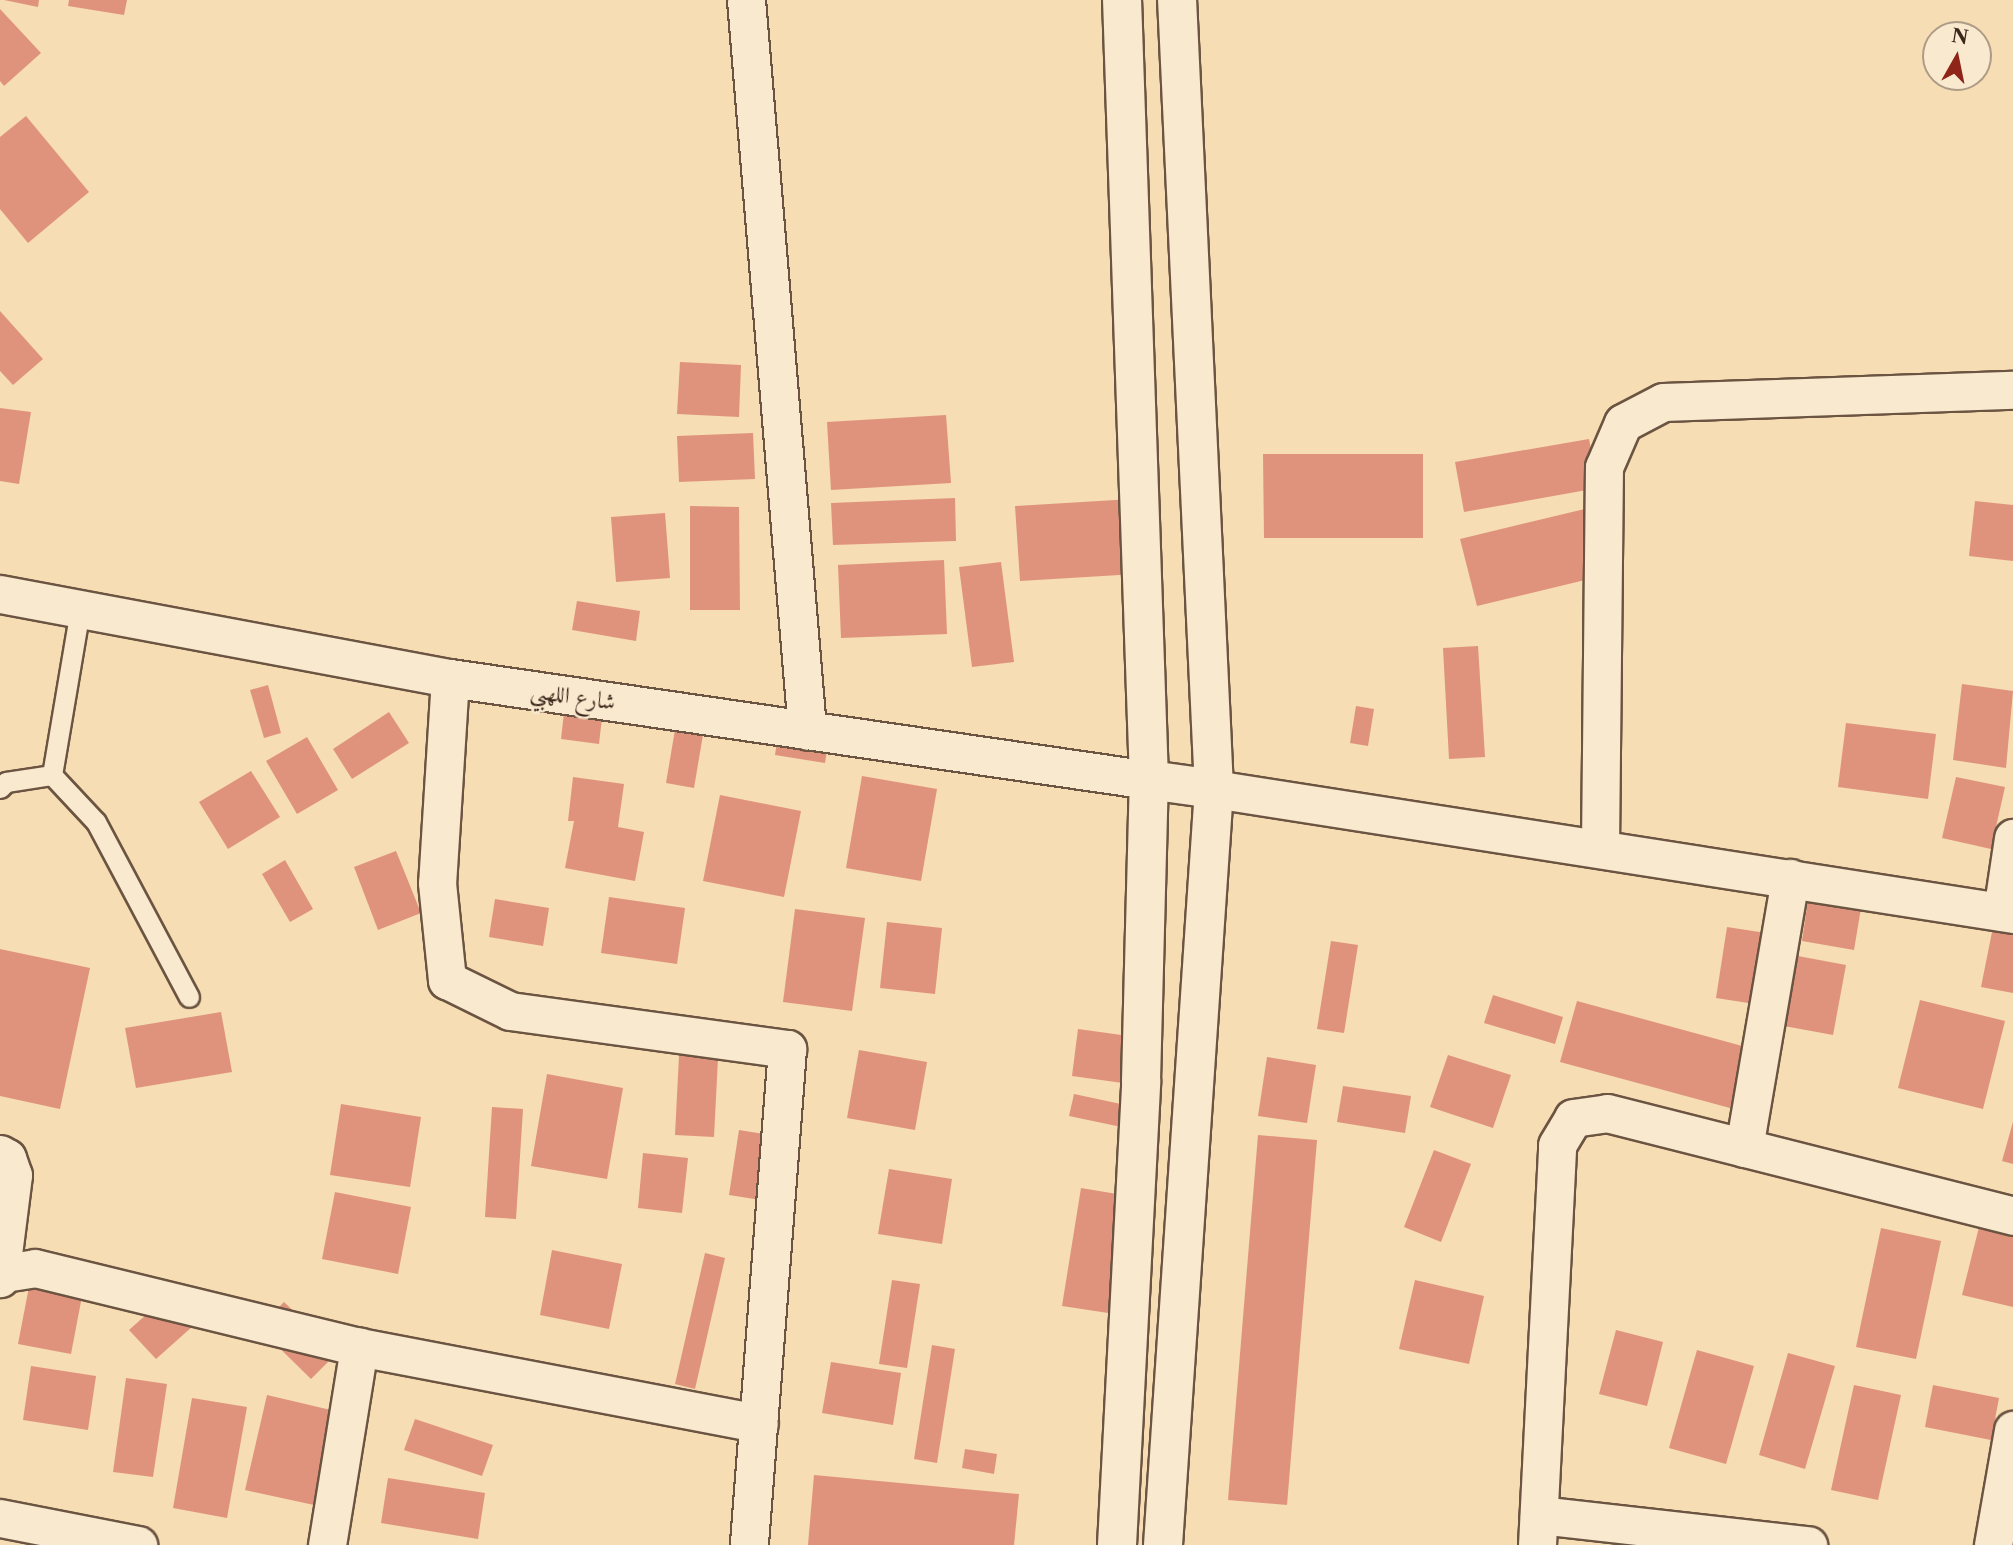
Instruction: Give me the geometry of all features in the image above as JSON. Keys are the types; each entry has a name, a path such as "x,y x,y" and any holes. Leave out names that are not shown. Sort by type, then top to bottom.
{"street":[{"path":"746,0 807,730"},
{"path":"1117,1545 1141,1081 1149,780 1122,0"},
{"path":"1163,1545 1214,789 1177,0"},
{"path":"1600,847 1604,467 1623,423 1663,402 2013,390"},
{"name":"شارع اللهبي","path":"0,594 450,678 1149,780"},
{"path":"450,678 437,883 447,980 510,1011 787,1049 749,1545"},
{"path":"1149,780 1600,847 2007,913 2013,838"},
{"path":"1744,1148 1790,878"},
{"path":"1808,1545 1538,1530 1557,1145 1573,1118 1607,1113 2013,1216"},
{"path":"0,1154 7,1158 13,1175 2,1275 34,1268 359,1347 759,1423"},
{"path":"327,1545 359,1347"},
{"path":"1993,1545 2013,1430"},
{"path":"0,1518 138,1545"}],"lane":[{"path":"52,775 80,609"},
{"path":"2,784 52,775"},
{"path":"52,775 96,822 189,998"}],"building":[{"path":"4,0 39,0 38,7"},
{"path":"69,0 127,0 124,15 68,6"},
{"path":"0,9 41,53 4,86 0,81"},
{"path":"26,116 89,192 28,243 0,209 0,137"},
{"path":"0,311 43,359 13,385 0,371"},
{"path":"680,362 741,365 739,417 677,414"},
{"path":"0,408 31,412 19,484 0,481"},
{"path":"946,415 951,483 831,490 827,422"},
{"path":"753,433 755,479 679,482 677,436"},
{"path":"1589,439 1598,488 1464,512 1455,462"},
{"path":"1263,454 1423,454 1423,538 1264,538"},
{"path":"955,498 956,541 833,545 831,503"},
{"path":"1132,499 1136,574 1020,581 1015,506"},
{"path":"1975,501 2013,505 2013,561 1969,556"},
{"path":"690,506 739,507 740,610 690,610"},
{"path":"1593,507 1610,574 1477,606 1460,539"},
{"path":"665,513 670,578 616,582 611,517"},
{"path":"944,560 947,634 841,638 838,565"},
{"path":"1001,562 1014,662 972,667 959,567"},
{"path":"577,601 640,611 636,641 572,630"},
{"path":"1478,646 1485,757 1449,759 1443,648"},
{"path":"1962,684 2013,691 2006,768 1953,760"},
{"path":"268,685 281,733 264,738 250,690"},
{"path":"565,704 603,709 599,744 561,739"},
{"path":"679,706 707,711 694,788 666,783"},
{"path":"1356,706 1374,709 1368,746 1350,743"},
{"path":"389,712 409,743 352,779 333,749"},
{"path":"1846,723 1936,734 1928,799 1838,787"},
{"path":"779,729 829,737 825,763 775,755"},
{"path":"307,737 338,790 297,814 266,761"},
{"path":"251,771 280,817 228,849 199,802"},
{"path":"862,776 937,789 921,881 846,868"},
{"path":"573,777 624,784 618,827 644,832 635,881 565,868 574,821 568,821"},
{"path":"1956,777 2005,787 1991,849 1942,838"},
{"path":"720,795 801,811 784,897 703,881"},
{"path":"396,851 421,913 378,930 354,867"},
{"path":"285,860 313,909 290,922 262,874"},
{"path":"1810,887 1863,896 1854,950 1802,941"},
{"path":"609,897 685,908 677,964 601,953"},
{"path":"495,899 549,908 543,946 489,937"},
{"path":"795,909 865,918 852,1011 783,1002"},
{"path":"887,922 942,928 935,994 880,988"},
{"path":"1727,927 1766,933 1755,1004 1716,998"},
{"path":"1993,927 2013,931 2013,993 1981,987"},
{"path":"1331,941 1358,945 1344,1033 1317,1029"},
{"path":"0,949 90,968 60,1109 0,1096"},
{"path":"1798,956 1846,965 1833,1035 1784,1026"},
{"path":"1493,995 1563,1017 1555,1044 1484,1023"},
{"path":"1920,1000 2005,1021 1983,1109 1898,1088"},
{"path":"1577,1001 1746,1047 1730,1108 1560,1062"},
{"path":"221,1012 232,1072 136,1088 125,1028"},
{"path":"1078,1029 1136,1037 1130,1084 1072,1076"},
{"path":"680,1036 719,1038 714,1137 675,1135"},
{"path":"859,1050 927,1062 915,1130 847,1118"},
{"path":"1448,1055 1511,1075 1493,1128 1430,1107"},
{"path":"1267,1057 1316,1065 1307,1123 1258,1116"},
{"path":"547,1074 623,1088 607,1179 531,1166"},
{"path":"1343,1086 1411,1096 1405,1133 1337,1122"},
{"path":"1074,1094 1135,1107 1131,1129 1069,1116"},
{"path":"341,1104 421,1117 410,1187 330,1175"},
{"path":"492,1107 523,1109 516,1219 485,1217"},
{"path":"2013,1122 2013,1164 2002,1161"},
{"path":"739,1130 783,1137 773,1202 729,1195"},
{"path":"1258,1135 1317,1140 1287,1505 1228,1500"},
{"path":"1434,1150 1471,1164 1441,1242 1404,1227"},
{"path":"643,1153 688,1158 682,1213 638,1208"},
{"path":"889,1169 952,1179 942,1244 878,1234"},
{"path":"1081,1188 1147,1199 1128,1316 1062,1306"},
{"path":"335,1192 411,1207 398,1274 322,1259"},
{"path":"1979,1227 2013,1235 2013,1307 1962,1295"},
{"path":"1881,1228 1941,1241 1916,1359 1856,1347"},
{"path":"552,1250 622,1264 609,1329 540,1315"},
{"path":"705,1253 725,1258 695,1389 675,1384"},
{"path":"33,1266 86,1275 71,1354 18,1344"},
{"path":"892,1280 920,1284 907,1368 879,1364"},
{"path":"1415,1280 1484,1296 1469,1364 1399,1349"},
{"path":"166,1297 193,1326 156,1359 129,1330"},
{"path":"284,1302 337,1353 311,1379 259,1328"},
{"path":"1616,1330 1663,1342 1647,1406 1599,1394"},
{"path":"932,1345 955,1349 937,1463 914,1459"},
{"path":"1697,1350 1754,1366 1726,1464 1669,1448"},
{"path":"1788,1353 1835,1366 1805,1469 1759,1455"},
{"path":"831,1362 901,1373 893,1425 822,1413"},
{"path":"31,1366 96,1376 88,1430 23,1420"},
{"path":"126,1378 167,1384 153,1477 113,1472"},
{"path":"1854,1385 1901,1395 1878,1500 1831,1490"},
{"path":"1933,1385 1999,1398 1991,1440 1925,1427"},
{"path":"267,1395 335,1411 314,1505 245,1490"},
{"path":"192,1398 247,1407 227,1518 173,1508"},
{"path":"415,1419 493,1445 482,1476 404,1450"},
{"path":"965,1449 997,1454 994,1474 962,1468"},
{"path":"814,1475 1019,1494 1014,1545 808,1545"},
{"path":"388,1478 485,1493 478,1539 381,1523"}]}
